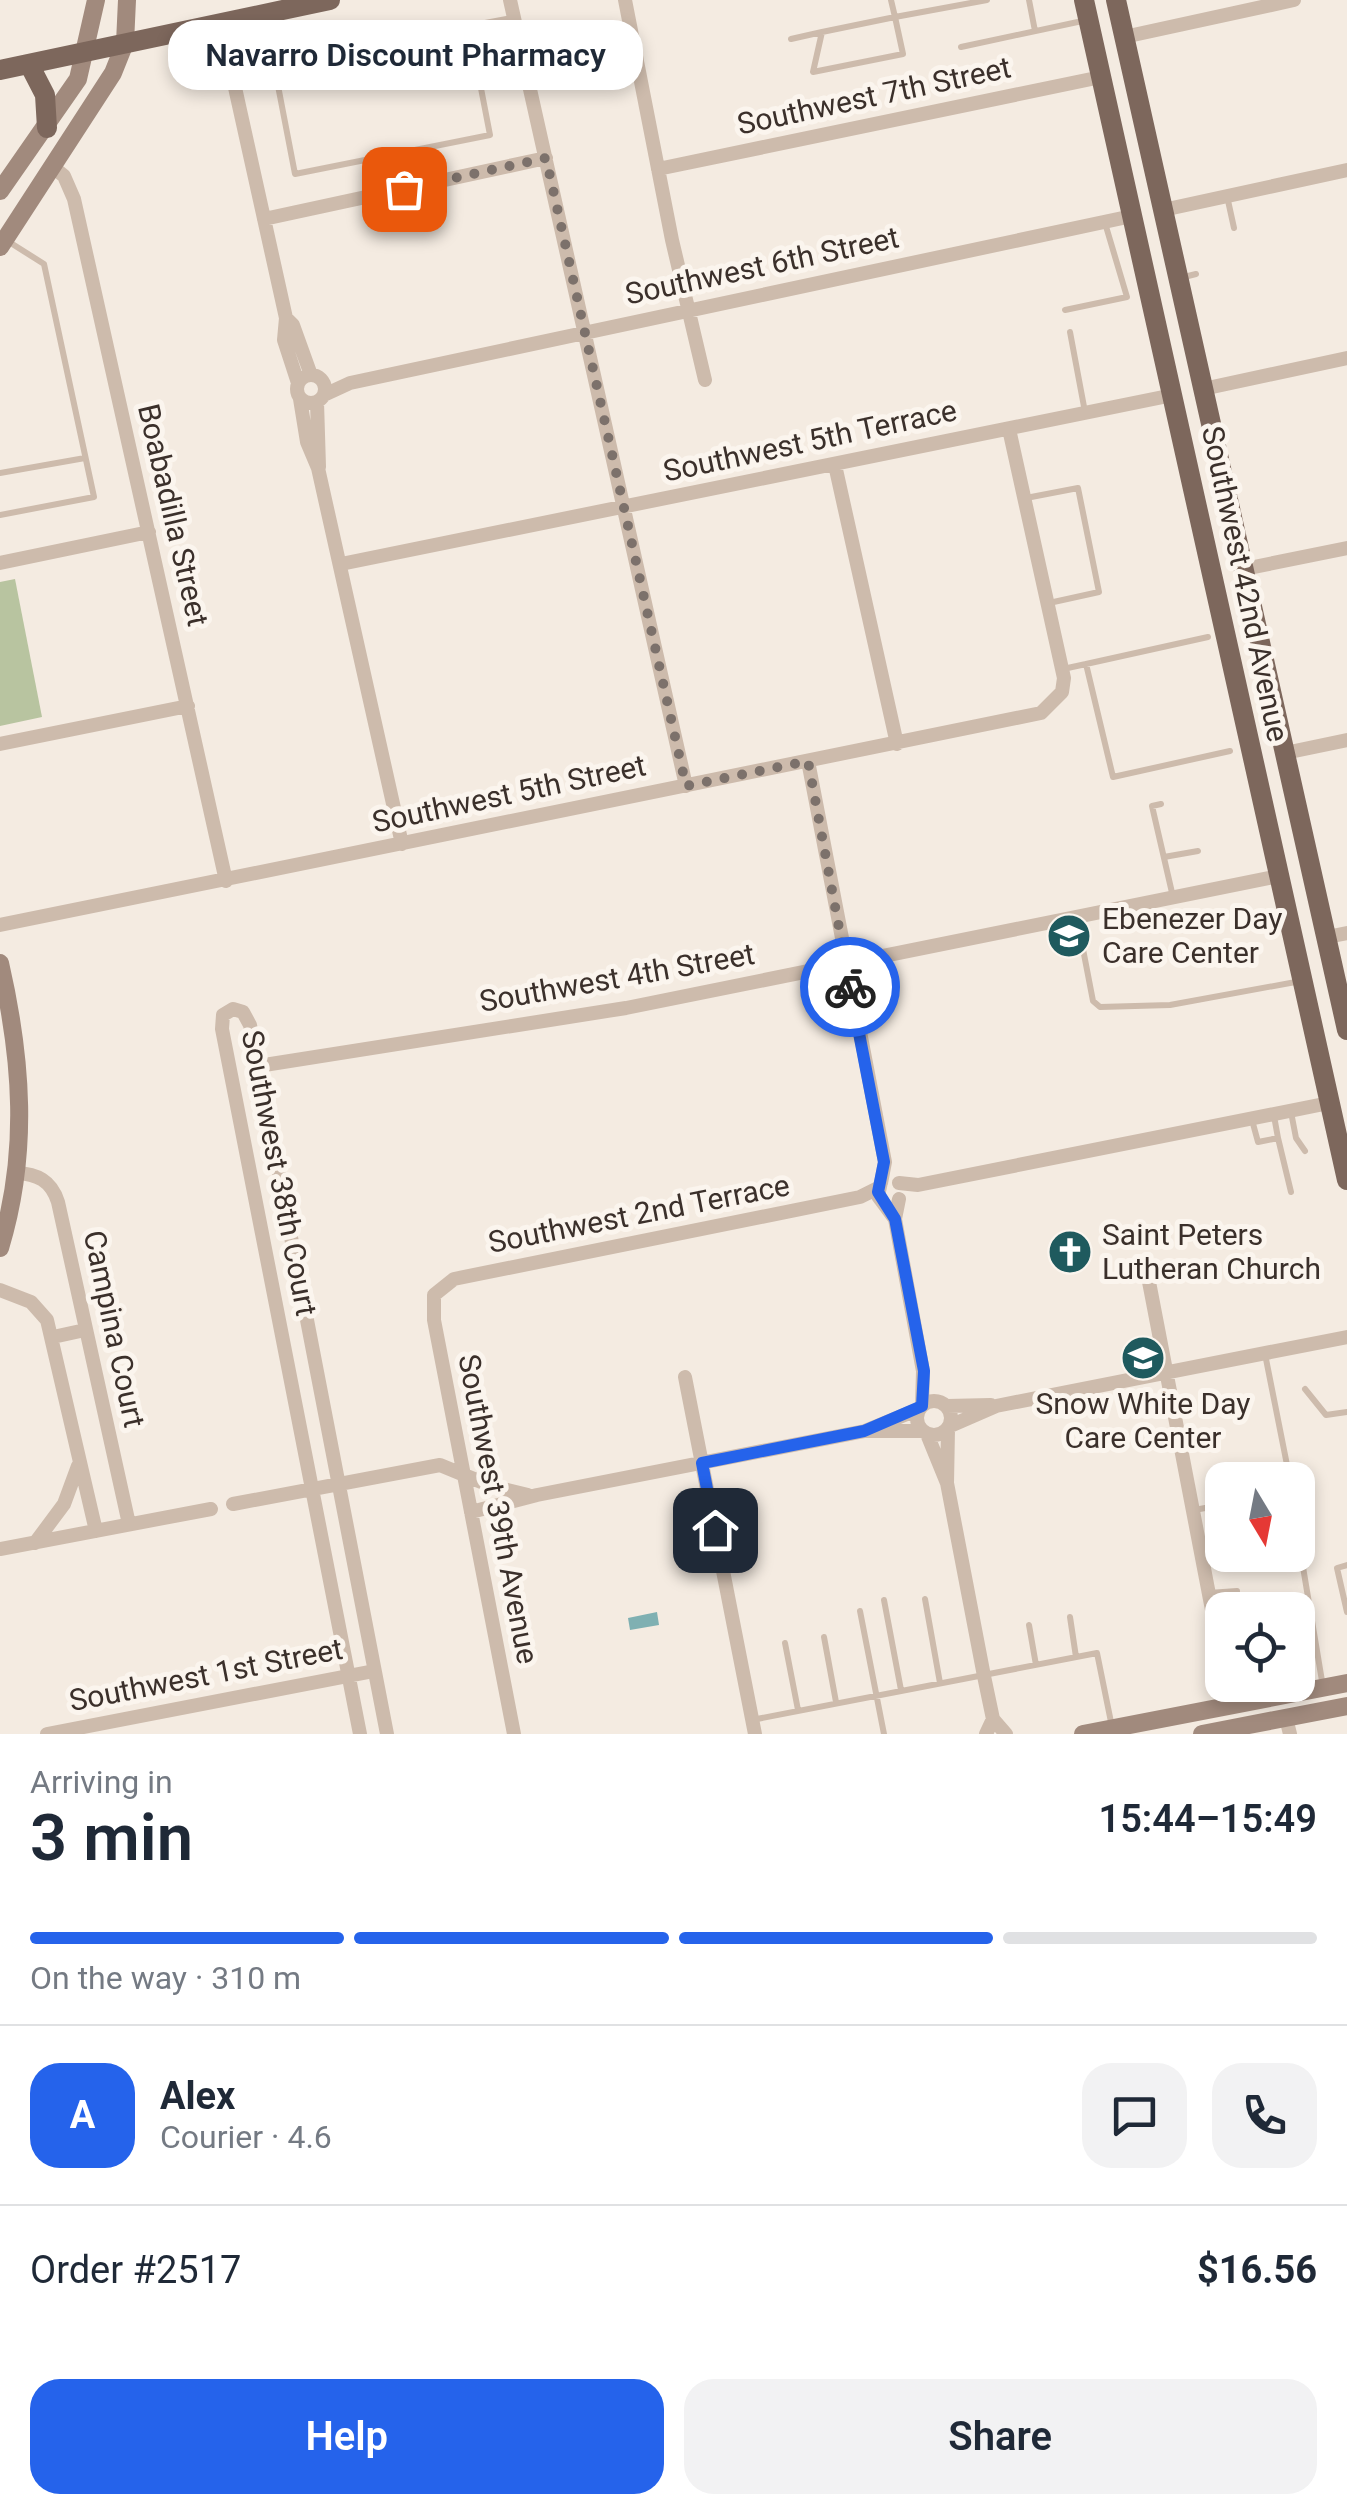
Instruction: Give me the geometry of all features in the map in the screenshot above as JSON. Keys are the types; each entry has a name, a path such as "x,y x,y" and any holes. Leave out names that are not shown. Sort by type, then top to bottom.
{"main road":[{"path":"0,70 330,0"},
{"name":"Southwest 42nd Avenue","path":"1116,0 1164,210 1187,276 1203,389 1285,753 1337,935 1346,1018"},
{"name":"Southwest 42nd Avenue","path":"1086,10 1302,980 1335,1101 1347,1180"},
{"path":"28,64 46,95 47,128"},
{"path":"1182,436 1192,398 1203,389"},
{"path":"1238,692 1262,701 1278,722"}],"street":[{"path":"0,191 78,79 96,0"},
{"path":"3,244 113,73 125,43 127,0"},
{"path":"510,0 686,786"},
{"path":"625,0 705,380"},
{"path":"1124,37 1294,0"},
{"path":"233,77 248,18"},
{"path":"199,28 233,77 286,318 293,325 308,384 306,442 318,468 402,844"},
{"name":"Southwest 7th Street","path":"658,169 1101,77"},
{"path":"264,219 546,158"},
{"name":"Boabadilla Street","path":"53,168 71,188 226,881"},
{"path":"1164,210 1347,170"},
{"name":"Southwest 6th Street","path":"308,384 345,384 1132,216"},
{"path":"1203,389 1347,358"},
{"path":"308,384 321,399 318,468"},
{"path":"308,384 321,399"},
{"name":"Southwest 6th Street","path":"321,399 345,384"},
{"name":"Southwest 5th Terrace","path":"340,564 1173,395"},
{"path":"1009,429 1062,669"},
{"path":"835,464 897,744"},
{"path":"0,563 149,532"},
{"path":"1244,569 1347,548"},
{"name":"Southwest 5th Street","path":"226,881 1030,716 1058,699 1064,684 1062,669"},
{"path":"0,744 188,706"},
{"path":"1285,753 1347,740"},
{"path":"808,761 924,1371 917,1422 947,1483"},
{"name":"Southwest 4th Street","path":"258,1066 626,1008 1279,876"},
{"path":"0,925 226,881"},
{"path":"0,963 19,1073 0,1248"},
{"name":"Southwest 38th Court","path":"360,1734 222,1029 227,1011 238,1009 248,1018 258,1066 387,1734"},
{"name":"Southwest 2nd Terrace","path":"434,1295 454,1279 1335,1101"},
{"name":"Campina Court","path":"8,1174 41,1178 54,1192 130,1524"},
{"path":"1144,1261 1209,1592"},
{"name":"Campina Court","path":"0,1290 31,1302 47,1320 96,1531"},
{"name":"Southwest 39th Avenue","path":"434,1295 434,1320 514,1734"},
{"path":"52,1337 85,1330"},
{"path":"470,1512 537,1495 864,1431 921,1408 996,1406 1347,1337"},
{"path":"924,1371 945,1405 949,1428 947,1483 984,1676 989,1727 1006,1734"},
{"path":"685,1377 753,1727"},
{"path":"864,1431 938,1435 996,1406"},
{"path":"35,1543 64,1504 79,1460"},
{"path":"234,1504 440,1465 504,1490 537,1495"},
{"path":"0,1550 211,1509"},
{"name":"Southwest 1st Street","path":"47,1734 374,1671"},
{"path":"1096,1732 1347,1683"},
{"path":"1202,1734 1288,1726 1347,1706"}],"lane":[{"path":"822,32 813,72 903,54 891,0"},
{"path":"791,39 987,0"},
{"path":"1029,0 1035,31"},
{"path":"961,46 1035,31 1086,10"},
{"path":"233,77 274,65 514,18"},
{"path":"274,65 295,174 490,134 469,26"},
{"path":"1227,196 1234,228"},
{"path":"1066,310 1127,297 1104,222"},
{"path":"0,515 94,497 44,264 3,244"},
{"path":"1070,332 1085,414"},
{"path":"0,473 85,458"},
{"path":"1024,498 1078,488 1099,592 1049,603"},
{"path":"1062,669 1208,637"},
{"path":"1086,664 1113,777 1230,751"},
{"path":"1157,805 1174,898"},
{"path":"1164,857 1198,850"},
{"path":"1077,916 1094,1001 1100,1007 1170,1005 1302,980"},
{"path":"1290,1111 1296,1138 1305,1151"},
{"path":"1274,1114 1291,1192"},
{"path":"1252,1118 1258,1142 1278,1138"},
{"path":"1265,1352 1286,1462"},
{"path":"1305,1389 1326,1416 1347,1412"},
{"path":"1193,1510 1205,1508"},
{"path":"1347,1566 1337,1568 1347,1612"},
{"path":"1304,1572 1323,1688"},
{"path":"1228,1592 1237,1591"},
{"path":"925,1599 940,1683"},
{"path":"884,1600 901,1690"},
{"path":"860,1611 884,1734"},
{"path":"1070,1617 1076,1657"},
{"path":"1029,1626 1036,1666"},
{"path":"824,1638 836,1702"},
{"path":"785,1643 798,1710"},
{"path":"753,1727 798,1710 1096,1653 1096,1732"}],"green space":[{"path":"15,579 42,717 0,726 0,582"}],"water":[{"path":"657,1612 659,1625 630,1630 628,1618"}],"way so far":[{"path":"404,189 546,158 686,786 808,761 850,987"}],"place":[{"name":"Navarro Discount Pharmacy","path":"404,189"},
{"name":"Ebenezer Day Care Center","path":"1069,936"},
{"name":"Saint Peters Lutheran Church","path":"1070,1252"},
{"name":"Snow White Day Care Center","path":"1143,1358"}],"route":[{"path":"715,1530 702,1463 864,1431 908,1416 922,1406 924,1371 895,1219 878,1196 884,1162 850,987"}]}
